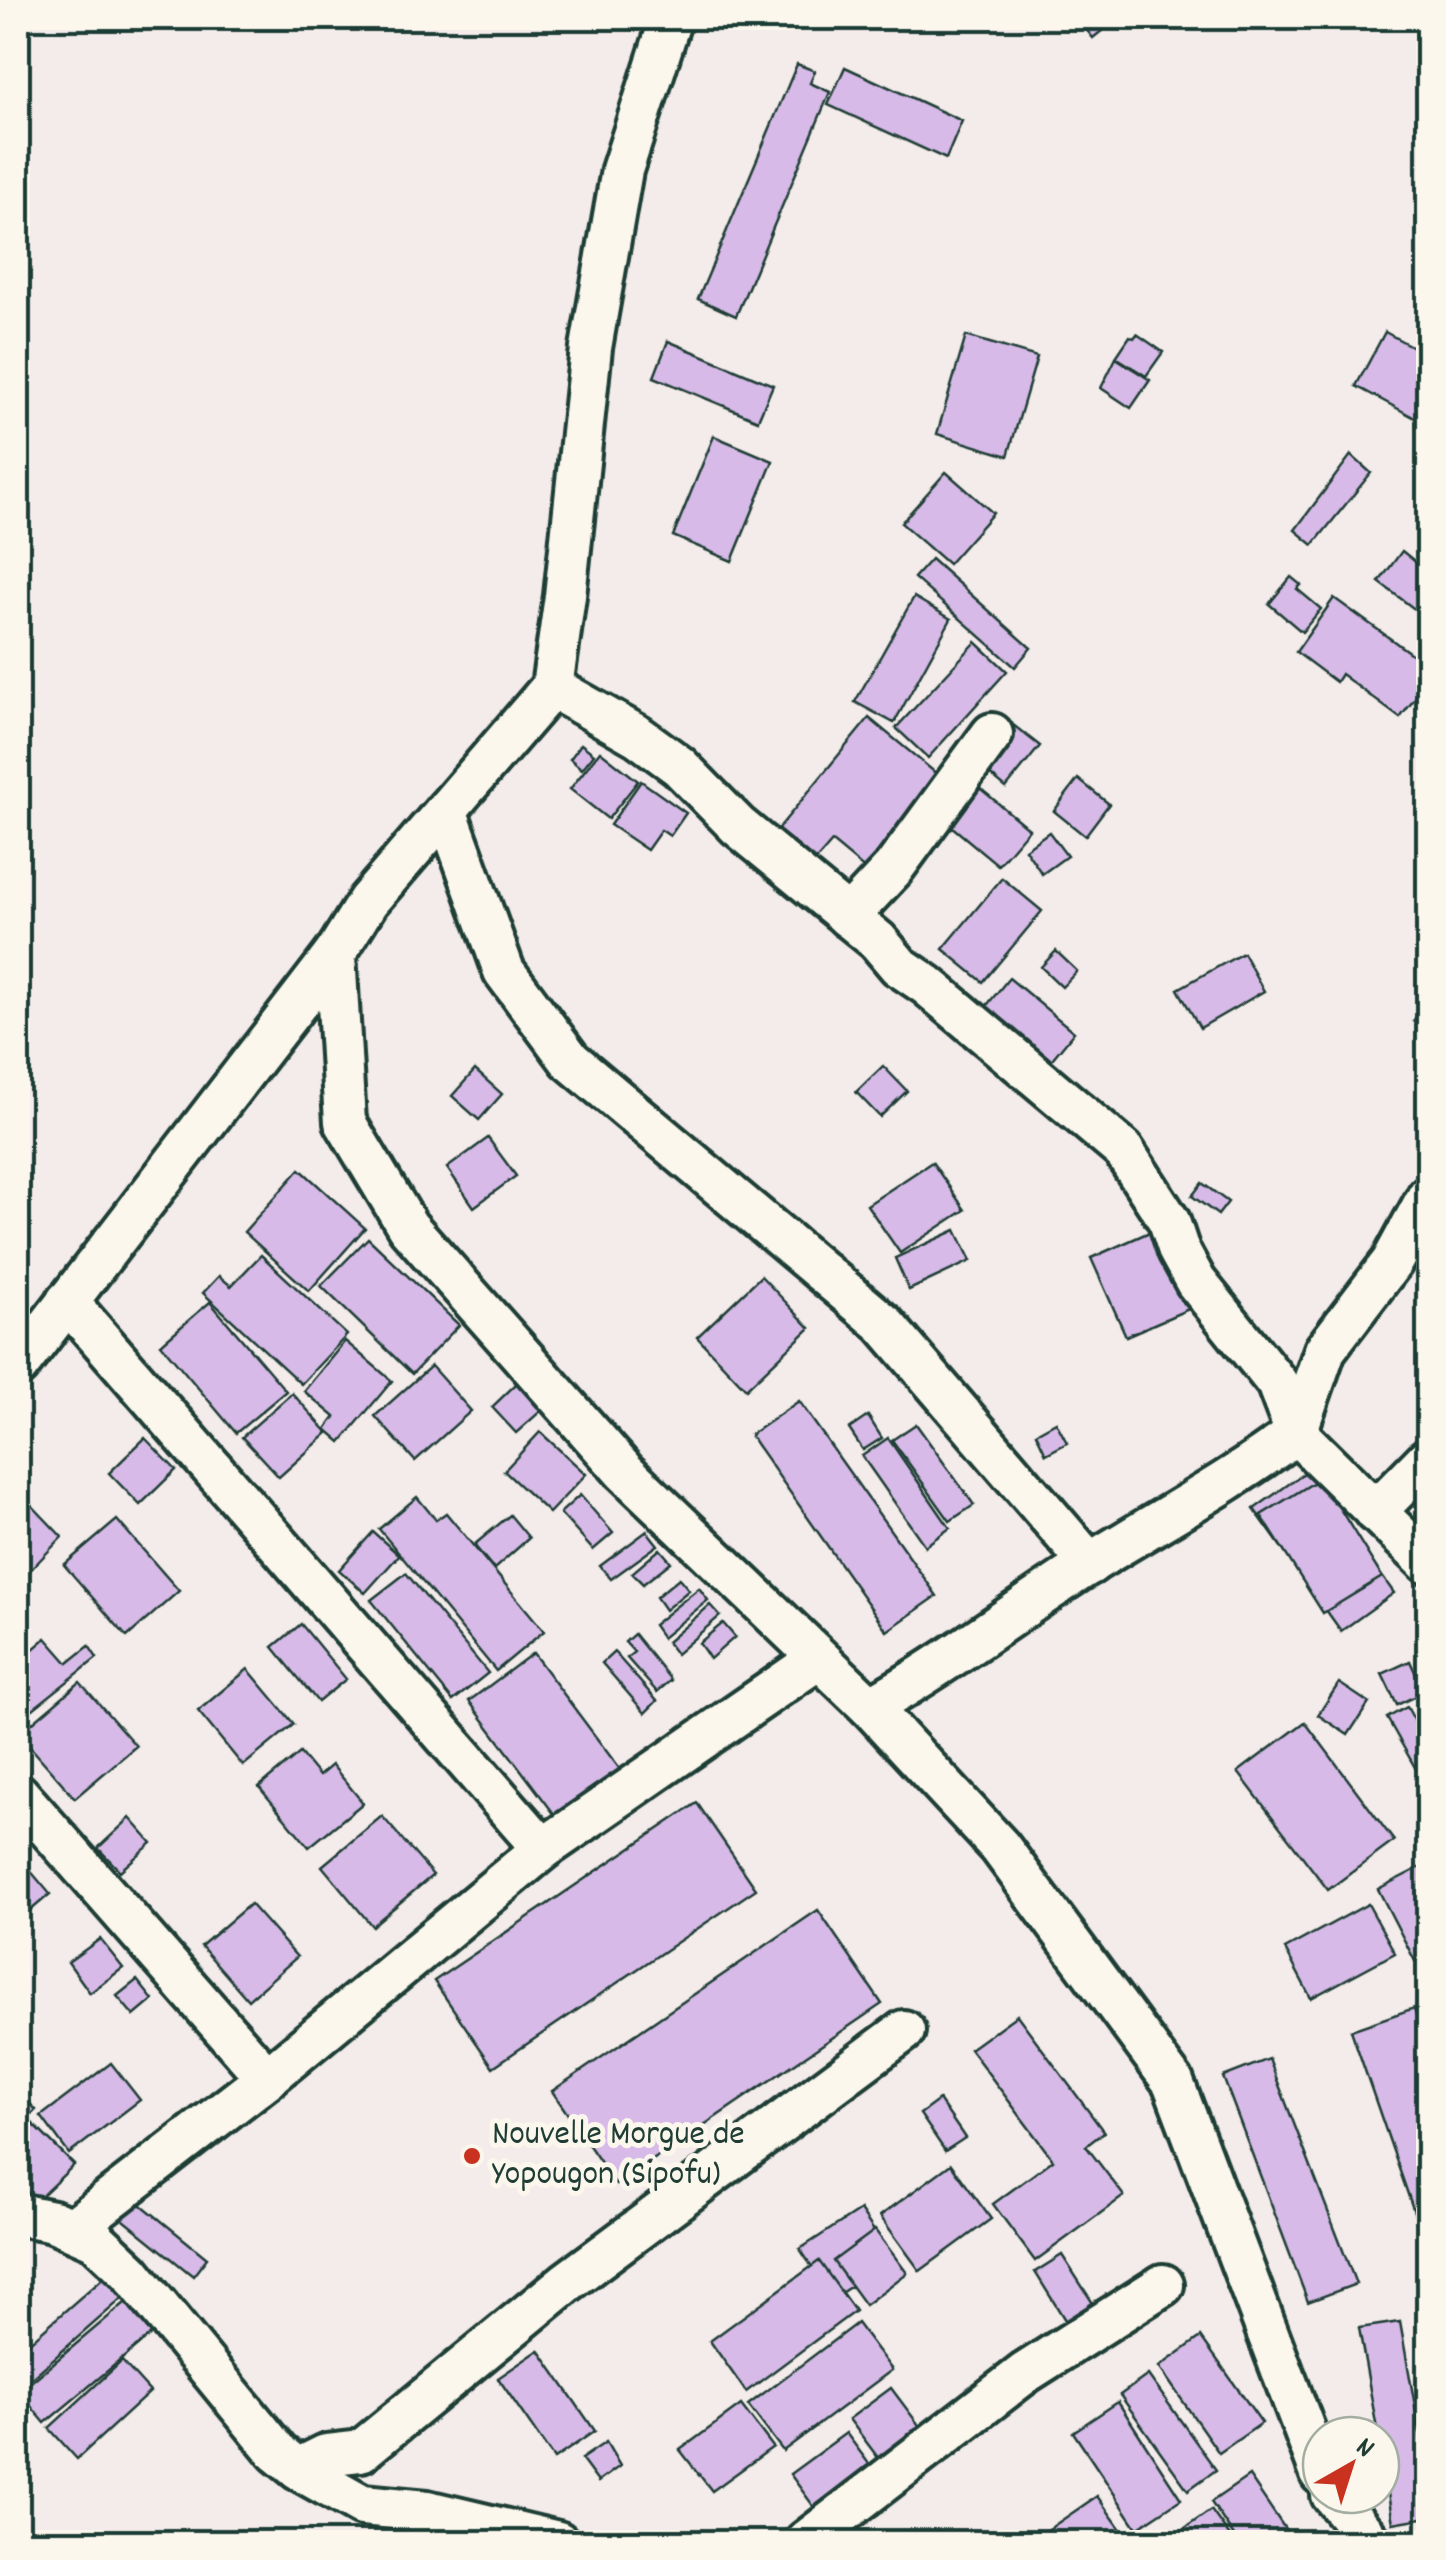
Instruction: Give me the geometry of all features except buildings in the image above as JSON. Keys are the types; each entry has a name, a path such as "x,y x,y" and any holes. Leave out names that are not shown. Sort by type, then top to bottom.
{"street":[{"path":"18,1366 335,954 368,901 552,686 566,596 591,348 622,170 672,18"},
{"path":"552,686 638,736 679,766 738,826 878,941 898,966 926,985 1123,1150 1169,1221 1196,1282 1277,1383 1296,1433 1428,1563"},
{"path":"848,917 894,869 992,734"},
{"path":"446,810 504,971 570,1060 884,1324 1090,1564"},
{"path":"335,954 345,1122 408,1227 624,1471 870,1707 1000,1846 1174,2082 1301,2421"},
{"path":"870,1707 931,1673 1090,1564 1249,1469 1296,1433 1325,1350 1392,1262 1428,1196"},
{"path":"67,1301 543,1849"},
{"path":"1375,1512 1428,1458"},
{"path":"72,2229 267,2078 543,1849 818,1659"},
{"path":"18,1794 267,2078"},
{"path":"298,2469 326,2454 360,2450 567,2282 904,2031"},
{"path":"18,2214 53,2221 96,2240 130,2272 278,2452 298,2469 362,2505 427,2510 558,2542"},
{"path":"805,2542 1024,2374 1164,2285"},
{"path":"1349,2515 1371,2542"}],"place":[{"name":"Nouvelle Morgue de Yopougon (Sipofu)","path":"472,2156"}]}
